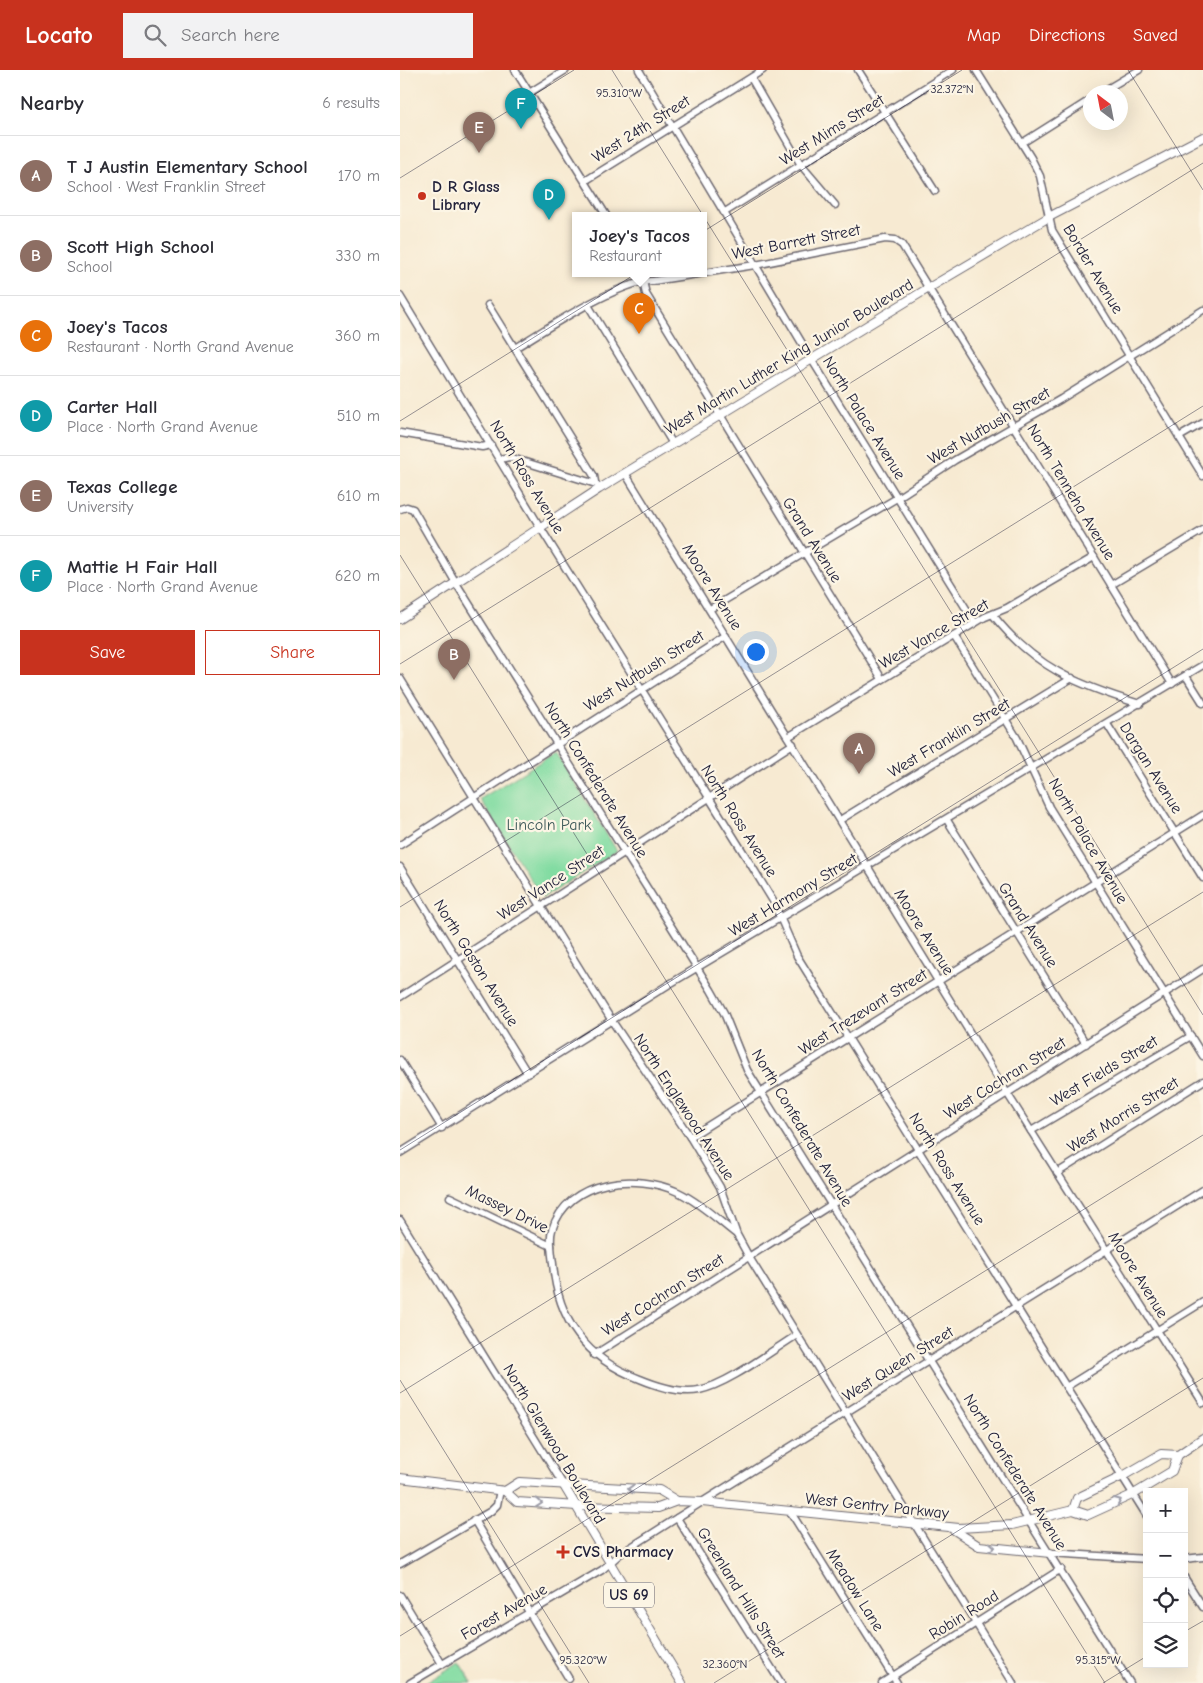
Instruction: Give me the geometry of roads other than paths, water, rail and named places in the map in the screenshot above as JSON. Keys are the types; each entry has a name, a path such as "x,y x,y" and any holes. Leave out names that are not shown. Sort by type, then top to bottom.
{"main road":[{"name":"West Martin Luther King Junior Boulevard","path":"400,619 540,527 597,486 625,473 1049,217 1203,137"},
{"name":"West Gentry Parkway","path":"503,1491 519,1482 659,1490 676,1500 949,1527 996,1527 1030,1522 1073,1510 1088,1515 1134,1494 1172,1471 1178,1456 1203,1438"},
{"path":"1073,1510 1077,1498 1123,1476 1161,1454 1178,1456"},
{"name":"West Gentry Parkway","path":"400,1478 503,1491 517,1502 658,1508 676,1500"},
{"name":"North Glenwood Boulevard","path":"564,1486 682,1683"},
{"path":"949,1527 979,1546 1050,1553"}],"street":[{"path":"515,70 604,212"},
{"path":"529,93 566,70"},
{"name":"North Palace Avenue","path":"639,70 726,212 755,265 812,360 976,623"},
{"name":"West 24th Street","path":"585,181 764,70"},
{"path":"858,70 935,191"},
{"name":"West Mims Street","path":"726,212 953,70"},
{"name":"Border Avenue","path":"976,70 1022,143 1040,176 1052,230 1203,476"},
{"path":"1113,85 1138,70"},
{"path":"751,78 801,165 835,205"},
{"path":"1022,143 1083,104"},
{"name":"West Barrett Street","path":"707,273 885,239 895,240"},
{"name":"North Tenneha Avenue","path":"895,240 902,245 927,289 1015,426 1172,684"},
{"name":"Grand Avenue","path":"642,277 646,294 882,679"},
{"name":"West Barrett Street","path":"642,280 653,281 678,277"},
{"path":"515,348 588,305 642,280"},
{"name":"North Ross Avenue","path":"400,296 540,527 773,901 797,956 1143,1509"},
{"path":"488,305 594,476 597,486"},
{"path":"588,305 672,444"},
{"name":"West Nutbush Street","path":"710,609 805,554 955,460 1015,426 1203,310"},
{"path":"1179,437 1203,423"},
{"path":"400,433 482,447 492,445"},
{"path":"500,459 509,457 597,486"},
{"name":"Moore Avenue","path":"625,473 1007,1093 1203,1403"},
{"name":"North Confederate Avenue","path":"400,509 410,507 456,583 558,742 724,1013 747,1070 1061,1569 1130,1683"},
{"path":"1111,585 1203,530"},
{"name":"West Vance Street","path":"788,736 976,623 1094,557"},
{"path":"993,615 1008,635 1035,659 1072,678 1140,704"},
{"name":"West Nutbush Street","path":"400,844 641,688 726,636"},
{"name":"North Palace Avenue","path":"954,636 1006,719 1048,807 1203,1056"},
{"name":"West Harmony Street","path":"400,1153 668,985 697,970 1203,665"},
{"path":"1186,676 1203,703"},
{"name":"North Englewood Avenue","path":"400,678 612,1021 690,1137 720,1187 737,1235 749,1257 1013,1683"},
{"name":"West Franklin Street","path":"840,820 1072,678"},
{"name":"Dargan Avenue","path":"1107,724 1203,878"},
{"name":"West Vance Street","path":"400,997 792,744"},
{"name":"West Trezevant Street","path":"690,1137 760,1091 1203,815"},
{"name":"Grand Avenue","path":"947,820 1086,1044"},
{"name":"North Gaston Avenue","path":"400,867 528,1074"},
{"name":"West Cochran Street","path":"594,1355 1203,969"},
{"name":"West Fields Street","path":"1031,1131 1191,1036"},
{"path":"400,1060 442,1128"},
{"name":"West Morris Street","path":"1057,1173 1203,1081"},
{"path":"737,1235 692,1200 648,1183 616,1182 586,1191 566,1208 552,1231 554,1274 564,1315 594,1355 612,1367 651,1383 691,1391 721,1382 797,1334"},
{"name":"West Queen Street","path":"610,1563 620,1554 702,1502 1203,1190"},
{"name":"Massey Drive","path":"450,1197 552,1246"},
{"name":"North Glenwood Boulevard","path":"400,1220 564,1486"},
{"path":"1066,1387 1203,1302"},
{"path":"400,1564 496,1505 503,1491"},
{"name":"Meadow Lane","path":"790,1511 897,1683"},
{"name":"Greenland Hills Street","path":"677,1518 781,1683"},
{"path":"474,1520 569,1679"},
{"path":"1050,1553 1143,1560"},
{"path":"1188,1559 1203,1557"},
{"name":"Forest Avenue","path":"410,1683 602,1570 610,1563"},
{"name":"Robin Road","path":"882,1683 1061,1569"},
{"path":"1185,1578 1203,1607"},
{"path":"400,1594 442,1664"}],"place":[{"name":"Mattie H Fair Hall","path":"521,129"},
{"name":"Texas College","path":"479,153"},
{"name":"D R Glass Library","path":"422,196"},
{"name":"Carter Hall","path":"549,220"},
{"name":"Joey's Tacos","path":"639,334"},
{"name":"Scott High School","path":"454,680"},
{"name":"T J Austin Elementary School","path":"859,774"},
{"name":"CVS Pharmacy","path":"563,1552"}],"park label":[{"name":"Lincoln Park","path":"549,825"}]}
